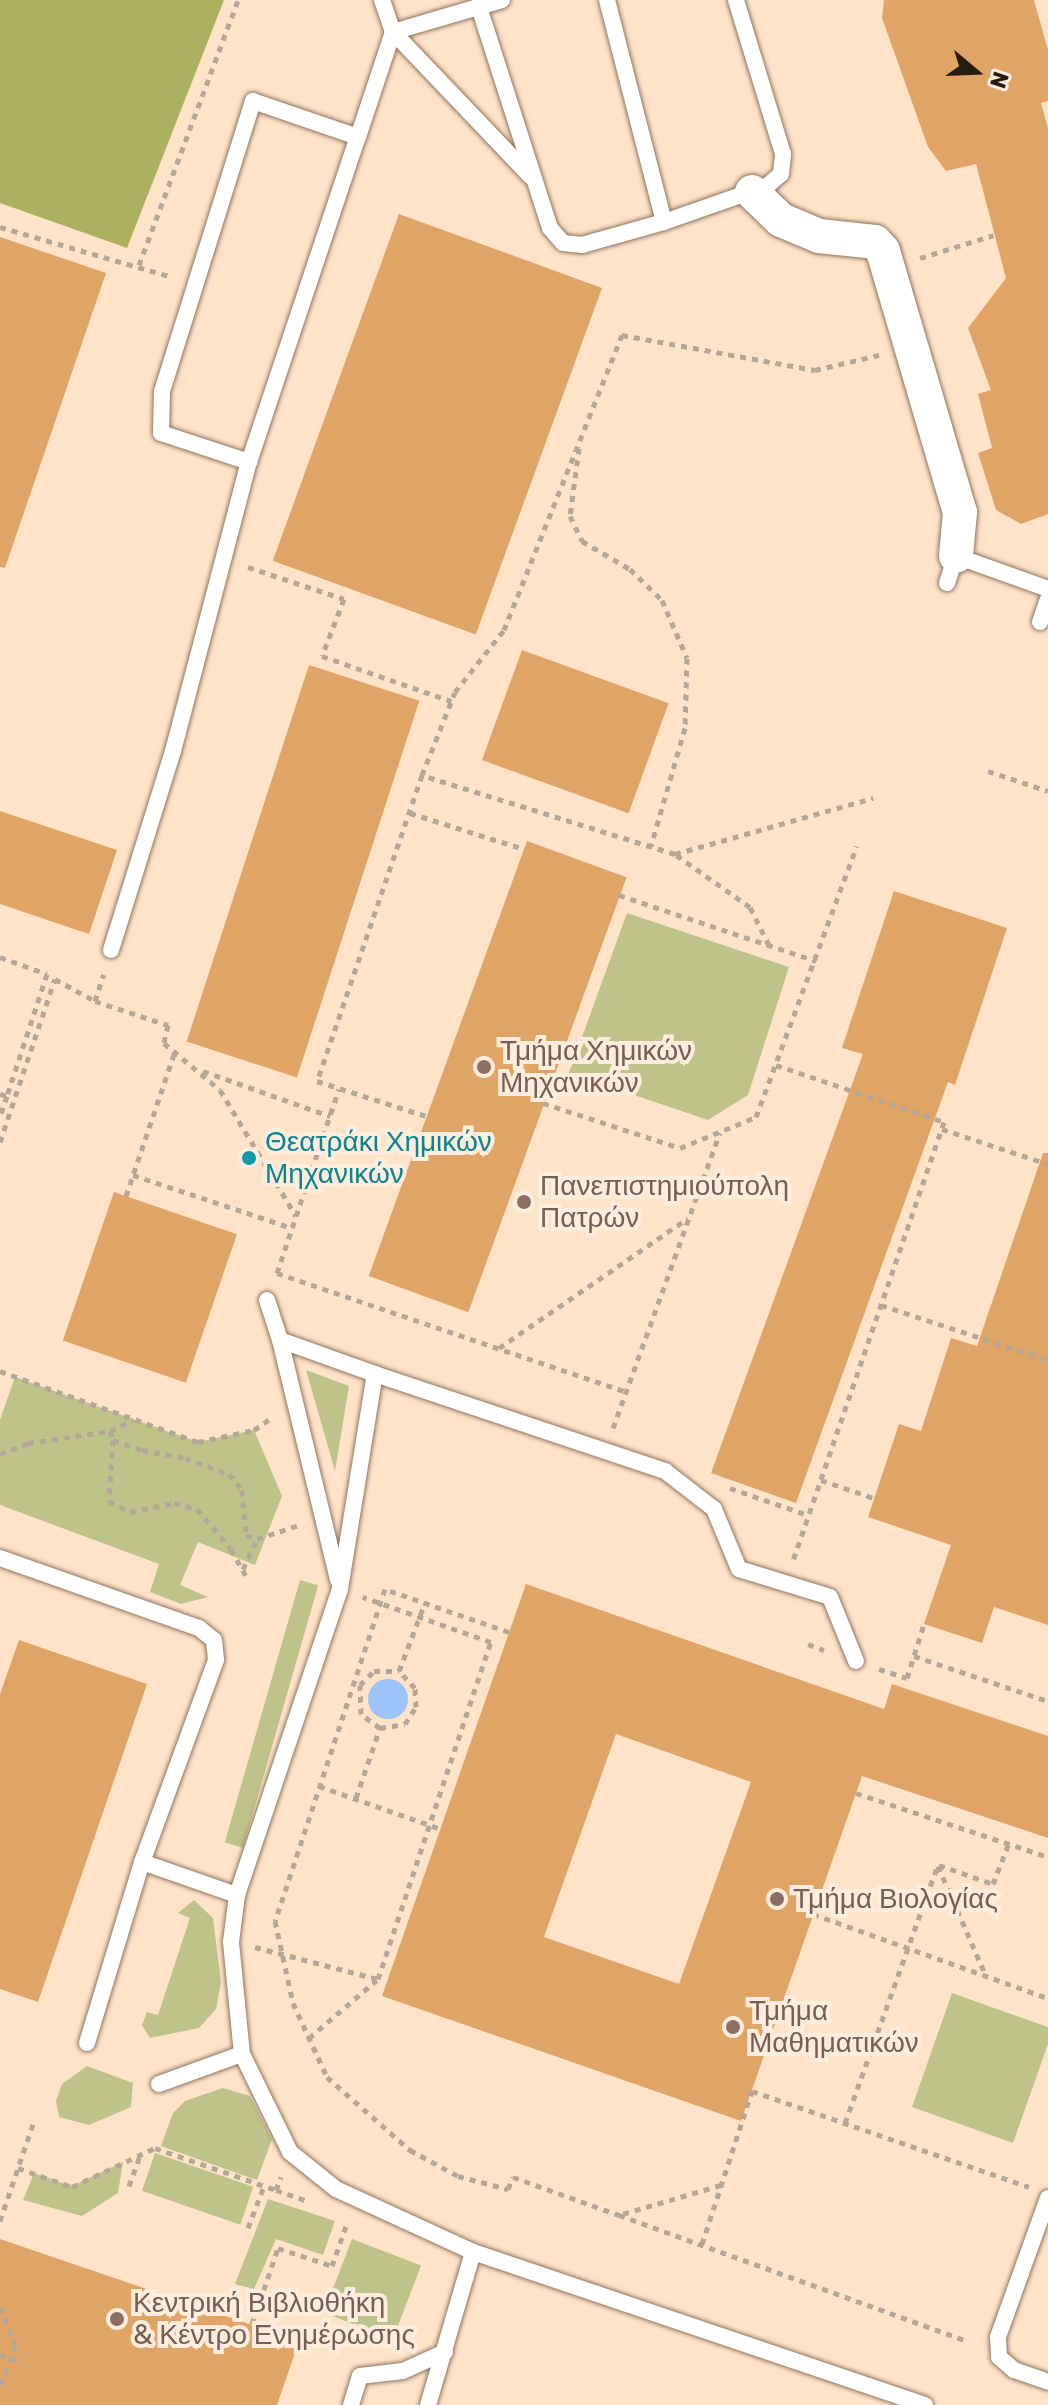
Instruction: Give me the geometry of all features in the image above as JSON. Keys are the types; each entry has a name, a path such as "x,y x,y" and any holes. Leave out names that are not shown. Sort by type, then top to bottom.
{"street":[{"path":"752,192 781,220 819,236 875,242 889,267 960,512 952,570"}],"lane":[{"path":"382,0 393,32 535,182"},
{"path":"393,32 502,0"},
{"path":"607,0 664,222"},
{"path":"479,7 550,228 563,243 582,245 664,222 752,192 781,174 783,154 736,0"},
{"path":"111,950 173,751 249,462 393,32"},
{"path":"249,462 161,433 162,391 192,285 253,101 358,137"},
{"path":"952,570 1048,589"},
{"path":"1040,622 1048,599"},
{"path":"267,1300 280,1340 340,1589"},
{"path":"280,1340 665,1471 714,1509 739,1569 830,1597 856,1661"},
{"path":"375,1374 340,1589 237,1895 231,1942 242,2054 290,2152 336,2189 473,2252 925,2405"},
{"path":"0,1558 199,1628 214,1640 216,1660 142,1862 87,2043"},
{"path":"142,1862 237,1895"},
{"path":"159,2084 242,2054"},
{"path":"1041,2193 998,2337 999,2357 1014,2370 1048,2382"},
{"path":"428,2405 473,2252"},
{"path":"351,2405 360,2376 403,2371 445,2352"}],"path":[{"path":"139,265 238,0"},
{"path":"0,227 139,265 192,285"},
{"path":"889,267 994,235"},
{"path":"426,1116 317,1081 422,775 451,701 504,630 622,335 815,370 912,346"},
{"path":"580,440 570,516 582,541 630,569 662,600 687,658 685,728 651,846"},
{"path":"224,560 344,599 322,656 451,701"},
{"path":"988,771 1048,791"},
{"path":"422,775 675,854 750,907 769,945"},
{"path":"675,854 873,798"},
{"path":"410,813 524,849"},
{"path":"543,1103 680,1148 756,1117 857,846"},
{"path":"619,895 816,961"},
{"path":"0,957 47,974 4,1095 0,1116"},
{"path":"0,1142 55,979 95,1001 168,1025 164,1043 220,1090 296,1216"},
{"path":"126,1196 175,1051"},
{"path":"776,1065 944,1122 785,1583"},
{"path":"198,1069 330,1116"},
{"path":"267,1300 339,1089"},
{"path":"942,1129 1048,1164"},
{"path":"605,1451 720,1132"},
{"path":"133,1175 292,1228"},
{"path":"499,1348 689,1218"},
{"path":"277,1273 627,1392"},
{"path":"881,1305 1048,1360"},
{"path":"0,1371 198,1442 254,1430 294,1401"},
{"path":"0,1454 28,1443 110,1431 135,1420"},
{"path":"110,1431 113,1440 109,1501 130,1512 174,1503 197,1509 246,1576"},
{"path":"113,1440 229,1474 242,1490 246,1535 257,1539 322,1516"},
{"path":"821,1480 874,1498"},
{"path":"721,1485 808,1515"},
{"path":"243,1569 257,1539"},
{"path":"309,2038 378,1979 491,1642 340,1589"},
{"path":"509,1632 385,1589 275,1921 293,2003 327,2077 410,2150 458,2176 508,2189 513,2177 967,2341"},
{"path":"399,1671 425,1603"},
{"path":"914,1656 1048,1701"},
{"path":"374,1671 399,1671 415,1688 416,1707 405,1724 380,1728 361,1714 360,1685 374,1671"},
{"path":"356,1798 380,1728"},
{"path":"319,1786 441,1829"},
{"path":"856,1793 1048,1857"},
{"path":"938,1865 993,1884 1009,1843"},
{"path":"845,2123 938,1865"},
{"path":"938,1865 986,1976"},
{"path":"813,1914 1048,1998"},
{"path":"231,1942 378,1979"},
{"path":"702,2244 752,2091 1041,2193"},
{"path":"0,2221 34,2121"},
{"path":"18,2168 72,2187 155,2148 305,2200"},
{"path":"276,2190 290,2152"},
{"path":"129,2186 140,2154"},
{"path":"619,2215 721,2185"},
{"path":"248,2228 264,2186"},
{"path":"252,2324 278,2248 332,2266 346,2226"},
{"path":"0,2307 15,2345 0,2388"},
{"path":"0,2354 18,2361"}],"shaded area":[{"name":"Πανεπιστημιούπολη Πατρών","path":"0,0 1048,0 1048,2405 0,2405"}],"green space":[{"path":"0,0 224,0 127,248 0,203"},
{"path":"627,913 789,967 748,1095 708,1120 569,1073"},
{"path":"306,1370 349,1386 335,1471"},
{"path":"15,1377 198,1442 254,1430 282,1496 255,1565 198,1542 180,1585 208,1597 181,1604 150,1592 159,1564 0,1505 0,1420"},
{"path":"300,1580 318,1585 243,1848 225,1842"},
{"path":"194,1900 213,1918 221,1982 216,2009 199,2028 150,2038 142,2025 147,2012 158,2015 190,1918 178,1913"},
{"path":"952,1993 1048,2027 1048,2044 1013,2143 912,2107"},
{"path":"87,2066 133,2083 131,2107 89,2125 59,2117 56,2101 62,2084"},
{"path":"223,2088 250,2096 272,2139 257,2180 161,2146 173,2113 185,2101"},
{"path":"155,2153 253,2187 240,2225 142,2191"},
{"path":"123,2162 118,2193 82,2216 23,2200 34,2173 72,2186"},
{"path":"268,2199 335,2221 323,2255 276,2239 254,2289 235,2284"},
{"path":"352,2239 421,2266 393,2339 324,2313"}],"water":[{"path":"388,1679 402,1685 408,1699 402,1713 388,1719 374,1713 368,1699 374,1685"}],"building":[{"path":"884,0 1034,0 1048,50 1048,101 1041,103 1048,128 1048,514 1021,524 996,510 978,453 992,448 978,394 991,390 968,328 1006,278 976,164 946,171 928,147 882,18"},
{"path":"399,214 602,288 476,635 273,561"},
{"path":"0,237 106,273 5,568 0,567"},
{"path":"522,650 669,703 629,813 482,760"},
{"path":"309,665 419,701 297,1077 187,1042"},
{"path":"0,811 117,850 89,934 0,904"},
{"path":"527,841 627,877 468,1312 369,1276"},
{"path":"894,891 1007,928 955,1085 948,1082 796,1503 711,1473 863,1054 842,1048"},
{"path":"1043,1153 1048,1153 1048,1625 994,1607 982,1643 924,1624 951,1545 868,1517 899,1424 921,1431 951,1338 977,1346"},
{"path":"114,1192 237,1234 186,1383 63,1340"},
{"path":"526,1584 884,1709 892,1684 1048,1736 1048,1838 862,1776 741,2121 382,1996","holes":["616,1734 751,1782 679,1984 544,1937"]},
{"path":"19,1640 147,1684 38,2002 0,1989 0,1694"},
{"name":"Κεντρική Βιβλιοθήκη & Κέντρο Ενημέρωσης","path":"0,2239 299,2341 277,2405 0,2405"}],"place":[{"name":"Τμήμα Χημικών Μηχανικών","path":"484,1067"},
{"name":"Θεατράκι Χημικών Μηχανικών","path":"249,1158"},
{"name":"Πανεπιστημιούπολη Πατρών","path":"524,1202"},
{"name":"Τμήμα Βιολογίας","path":"777,1899"},
{"name":"Τμήμα Μαθηματικών","path":"733,2027"},
{"name":"Κεντρική Βιβλιοθήκη & Κέντρο Ενημέρωσης","path":"117,2319"}]}
